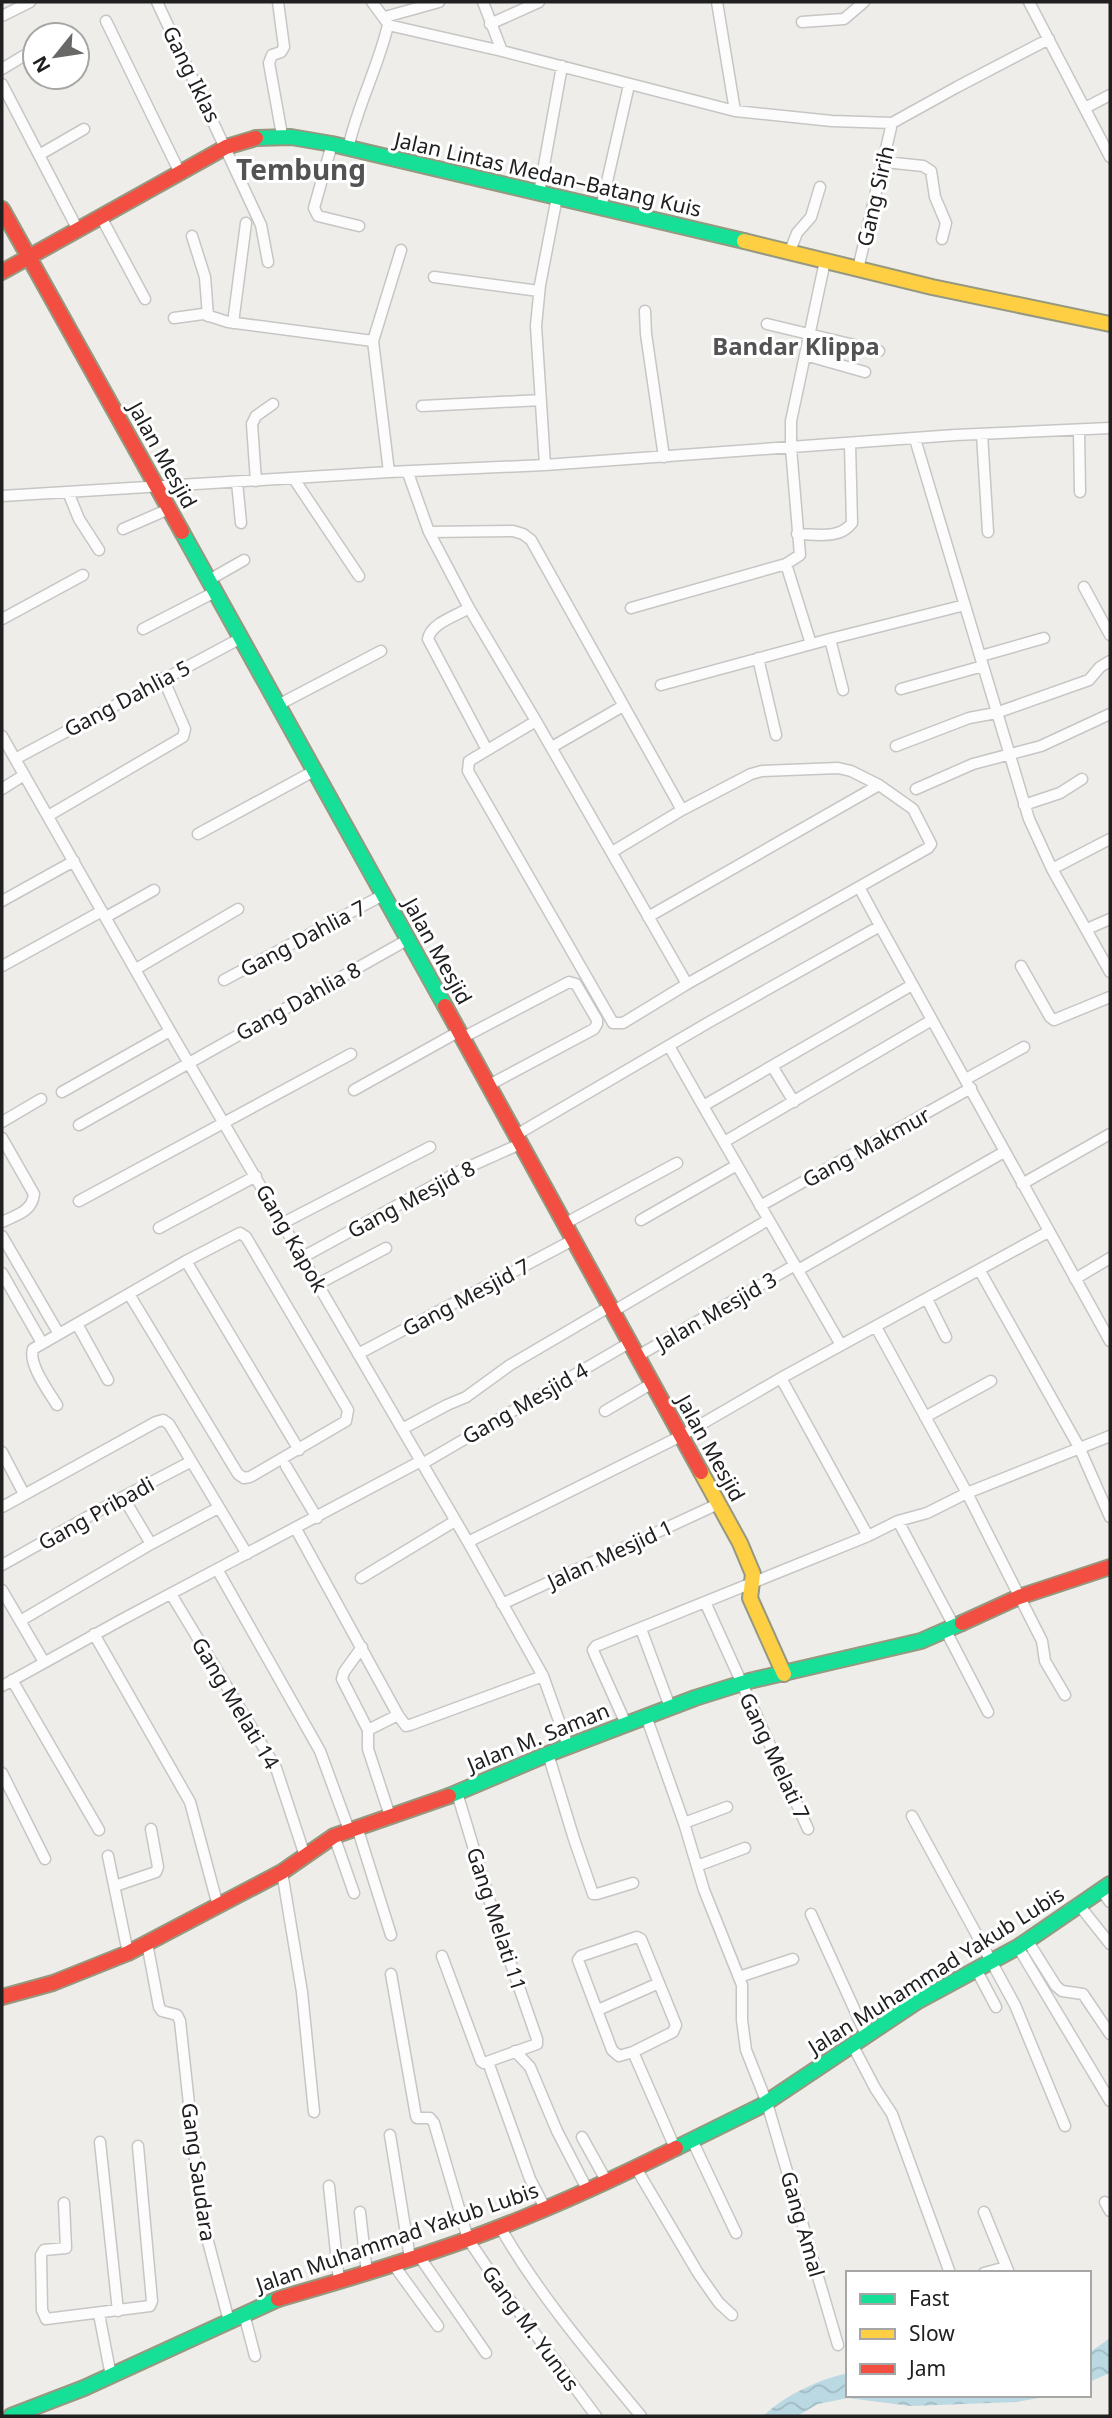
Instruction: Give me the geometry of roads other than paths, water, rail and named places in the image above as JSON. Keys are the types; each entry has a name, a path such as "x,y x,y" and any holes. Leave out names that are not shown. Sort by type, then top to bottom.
{"main road":[{"name":"Jalan Lintas Medan–Batang Kuis","path":"2,272 226,147 259,136 282,135 332,144 697,232 790,251 932,287 1110,324"},
{"name":"Jalan Mesjid","path":"2,209 719,1504 751,1567 753,1574 749,1593 753,1607 784,1674"},
{"name":"Jalan M. Saman","path":"2,1997 89,1970 128,1953 282,1872 334,1836 353,1828 457,1793 670,1707 741,1684 921,1641 1019,1597 1110,1567"},
{"name":"Jalan Muhammad Yakub Lubis","path":"11,2416 111,2376 269,2302 368,2273 468,2239 545,2210 636,2168 767,2103 918,2001 1023,1943 1105,1887"}],"street":[{"path":"2,16 30,2"},
{"name":"Gang Iklas","path":"157,2 261,225 268,262"},
{"path":"278,2 284,47 270,58 269,66 282,135"},
{"path":"372,2 386,21 629,85 735,111 832,121 892,123 1049,39"},
{"path":"386,21 439,2"},
{"path":"483,2 502,51"},
{"path":"490,24 539,2"},
{"path":"717,2 735,111"},
{"path":"802,22 844,19 864,2"},
{"path":"1029,2 1110,157"},
{"path":"106,21 180,173"},
{"path":"348,149 354,122 381,52 386,21"},
{"path":"2,69 21,57"},
{"path":"539,193 562,66"},
{"path":"2,84 78,230"},
{"path":"601,208 629,85"},
{"path":"1085,108 1110,95"},
{"name":"Gang Sirih","path":"858,270 892,123"},
{"path":"39,155 84,129"},
{"path":"332,144 315,212 318,216 359,226"},
{"path":"885,162 923,166 931,171 935,197 946,223 942,239"},
{"path":"790,251 797,233 811,217 820,187"},
{"path":"545,465 536,326 557,197"},
{"path":"101,217 145,299"},
{"path":"233,323 246,223"},
{"path":"192,236 205,277 208,316"},
{"path":"389,472 373,341 401,250"},
{"path":"631,608 786,564 800,555 791,448 792,413 825,261"},
{"path":"434,277 540,291"},
{"path":"645,311 664,457"},
{"path":"174,318 198,314 233,323 373,341"},
{"path":"766,324 879,351"},
{"path":"805,355 865,372"},
{"path":"422,406 541,400"},
{"path":"256,481 252,424 256,416 273,404"},
{"path":"3,493 157,488 1110,428"},
{"path":"1079,430 1080,492"},
{"path":"982,434 988,532"},
{"path":"915,439 1024,805 1052,869 1110,972"},
{"path":"797,534 837,534 852,523 850,444"},
{"path":"408,473 429,532 469,608 687,984"},
{"path":"294,479 359,576"},
{"path":"237,482 241,523"},
{"path":"68,492 79,519 99,550"},
{"path":"123,529 169,509"},
{"path":"429,532 513,531 527,537 682,810"},
{"path":"143,629 212,586 244,560"},
{"path":"786,564 811,644"},
{"path":"2,620 83,575"},
{"path":"1084,587 1110,635"},
{"path":"662,685 965,605"},
{"path":"469,608 435,627 428,634 428,639 486,750"},
{"name":"Gang Dahlia 5","path":"2,759 13,756 241,638"},
{"path":"901,690 1044,638"},
{"path":"830,639 843,690"},
{"path":"278,705 382,651"},
{"path":"758,659 776,735"},
{"path":"896,746 968,718 996,713 1089,680 1100,667 1110,661"},
{"path":"48,816 183,737 184,729 163,678"},
{"path":"552,747 623,706"},
{"path":"916,789 973,764 1041,746 1110,714"},
{"path":"536,721 469,761 468,771 609,1020 616,1024 623,1023 931,844 913,809 879,785 844,769 762,771 742,777 612,852"},
{"name":"Gang Kapok","path":"2,736 170,1031 468,1542 543,1676 568,1746"},
{"path":"198,834 314,771"},
{"path":"2,789 24,775"},
{"path":"1024,805 1059,793 1082,779"},
{"path":"648,917 879,785"},
{"path":"1052,869 1110,839"},
{"path":"2,901 74,861"},
{"path":"859,887 1110,1341"},
{"path":"2,966 154,890"},
{"name":"Gang Dahlia 7","path":"224,980 383,895"},
{"path":"136,969 238,909"},
{"path":"1087,929 1110,919"},
{"name":"Gang Mesjid 8","path":"303,1257 518,1140 669,1046 880,926"},
{"name":"Gang Dahlia 8","path":"79,1125 407,940"},
{"path":"1021,966 1054,1020 1110,997"},
{"path":"354,1090 569,982 576,984 597,1020 594,1029 489,1085"},
{"path":"703,1106 912,985"},
{"path":"724,1142 932,1020"},
{"path":"62,1092 170,1031"},
{"path":"669,1046 841,1345"},
{"name":"Gang Makmur","path":"760,1206 969,1084 1024,1047"},
{"path":"79,1201 351,1054"},
{"path":"772,1066 794,1102"},
{"path":"2,1122 41,1099"},
{"path":"1022,1184 1110,1134"},
{"path":"2,1138 34,1194 33,1203 26,1211 2,1222"},
{"path":"283,1223 430,1147"},
{"name":"Jalan Mesjid 3","path":"636,1357 1004,1152"},
{"path":"564,1224 677,1163"},
{"path":"641,1220 737,1165"},
{"path":"159,1228 256,1176"},
{"path":"402,1429 466,1397 510,1365 768,1220"},
{"path":"468,1542 681,1436 781,1378 1048,1232"},
{"path":"57,1405 31,1358 33,1349 186,1261 240,1233 246,1237 348,1410 346,1421 299,1450 244,1478 238,1474 129,1294"},
{"path":"2,1236 59,1334"},
{"name":"Gang Mesjid 7","path":"358,1354 573,1240"},
{"path":"318,1284 386,1248"},
{"path":"1074,1279 1110,1258"},
{"path":"186,1261 299,1450"},
{"path":"980,1271 1079,1447 1110,1517"},
{"path":"2,1273 42,1343"},
{"path":"12,1290 28,1281"},
{"path":"927,1299 946,1337"},
{"path":"77,1324 108,1380"},
{"path":"876,1327 967,1493 1044,1644 1045,1661 1065,1695"},
{"name":"Gang Mesjid 4","path":"2,1686 94,1634 421,1463 629,1343"},
{"path":"781,1378 868,1536"},
{"path":"925,1417 990,1381"},
{"path":"605,1410 651,1384"},
{"path":"2,1507 160,1420 169,1424 247,1555"},
{"path":"626,1724 593,1650 596,1646 1110,1436"},
{"path":"2,1452 24,1494"},
{"name":"Gang Pribadi","path":"2,1565 190,1462"},
{"path":"286,1466 317,1518"},
{"path":"123,1497 151,1544"},
{"name":"Jalan Mesjid 1","path":"502,1604 719,1504"},
{"path":"20,1621 218,1508"},
{"path":"361,1578 455,1521"},
{"path":"898,1521 988,1712"},
{"path":"296,1529 406,1726 543,1676"},
{"path":"217,1569 320,1751 353,1828 391,1935"},
{"path":"2,1590 44,1662"},
{"name":"Gang Melati 14","path":"172,1594 276,1769 305,1856"},
{"name":"Gang Melati 7","path":"705,1602 808,1829"},
{"path":"641,1629 670,1707"},
{"path":"94,1634 190,1802 218,1906"},
{"path":"362,1647 342,1679 368,1730 368,1749 390,1816"},
{"path":"12,1680 99,1830"},
{"path":"368,1730 398,1715"},
{"name":"Gang Amal","path":"646,1716 684,1823 704,1890 739,1977 744,1994 742,2020 746,2050 767,2103 838,2345"},
{"path":"548,1754 593,1894 633,1883"},
{"path":"2,1773 45,1859"},
{"name":"Gang Melati 11","path":"457,1793 493,1912 537,2039 537,2044 515,2051"},
{"path":"684,1823 727,1807"},
{"path":"912,1816 1015,2005 1065,2126"},
{"path":"115,1886 156,1872 158,1867 151,1829"},
{"path":"334,1836 354,1893"},
{"path":"697,1866 745,1848"},
{"path":"108,1856 128,1953"},
{"path":"282,1872 302,1992 314,2112"},
{"path":"1105,1887 1110,1902"},
{"path":"1079,1905 1110,1944"},
{"path":"811,1914 867,2037"},
{"path":"637,1937 641,1939 676,2029 633,2052 619,2056 615,2054 598,2010 578,1963 581,1956 637,1937"},
{"name":"Gang Saudara","path":"147,1943 159,2007 162,2011 177,2015 180,2021 201,2215 229,2321"},
{"path":"1023,1943 1056,1986 1062,1991 1083,1994 1110,2034"},
{"path":"1023,1943 1110,2101"},
{"path":"442,1956 478,2057 484,2063 515,2051 530,2067 557,2131 588,2191"},
{"path":"739,1977 793,1959"},
{"path":"976,1969 996,2007"},
{"name":"Gang M. Yunus","path":"391,1974 416,2116 430,2118 434,2123 468,2239 596,2416"},
{"path":"598,2010 659,1983"},
{"path":"853,2046 874,2088 892,2114 949,2271"},
{"path":"633,2052 675,2148"},
{"path":"488,2062 530,2179 545,2210"},
{"path":"390,2135 414,2257 486,2353"},
{"path":"582,2137 607,2182"},
{"path":"692,2140 736,2233"},
{"path":"100,2141 118,2311"},
{"path":"64,2203 66,2248 44,2250 41,2255 42,2310 45,2316 49,2320 150,2306 152,2301 138,2146"},
{"path":"636,2168 698,2273 719,2303 732,2315"},
{"path":"329,2186 339,2281"},
{"path":"360,2212 368,2273"},
{"path":"984,2212 1007,2270"},
{"path":"500,2227 576,2338 641,2416"},
{"path":"393,2264 438,2326"},
{"path":"99,2314 111,2376"},
{"path":"244,2314 255,2356"}],"water":[{"path":"1110,2338 1110,2373 1091,2381 1091,2352"},
{"path":"846,2374 846,2397 1045,2397 1016,2402 911,2406 848,2398 818,2404 797,2416 763,2416 782,2401 825,2380"}],"district":[{"name":"Tembung","path":"301,169"},
{"name":"Bandar Klippa","path":"796,345"}]}
